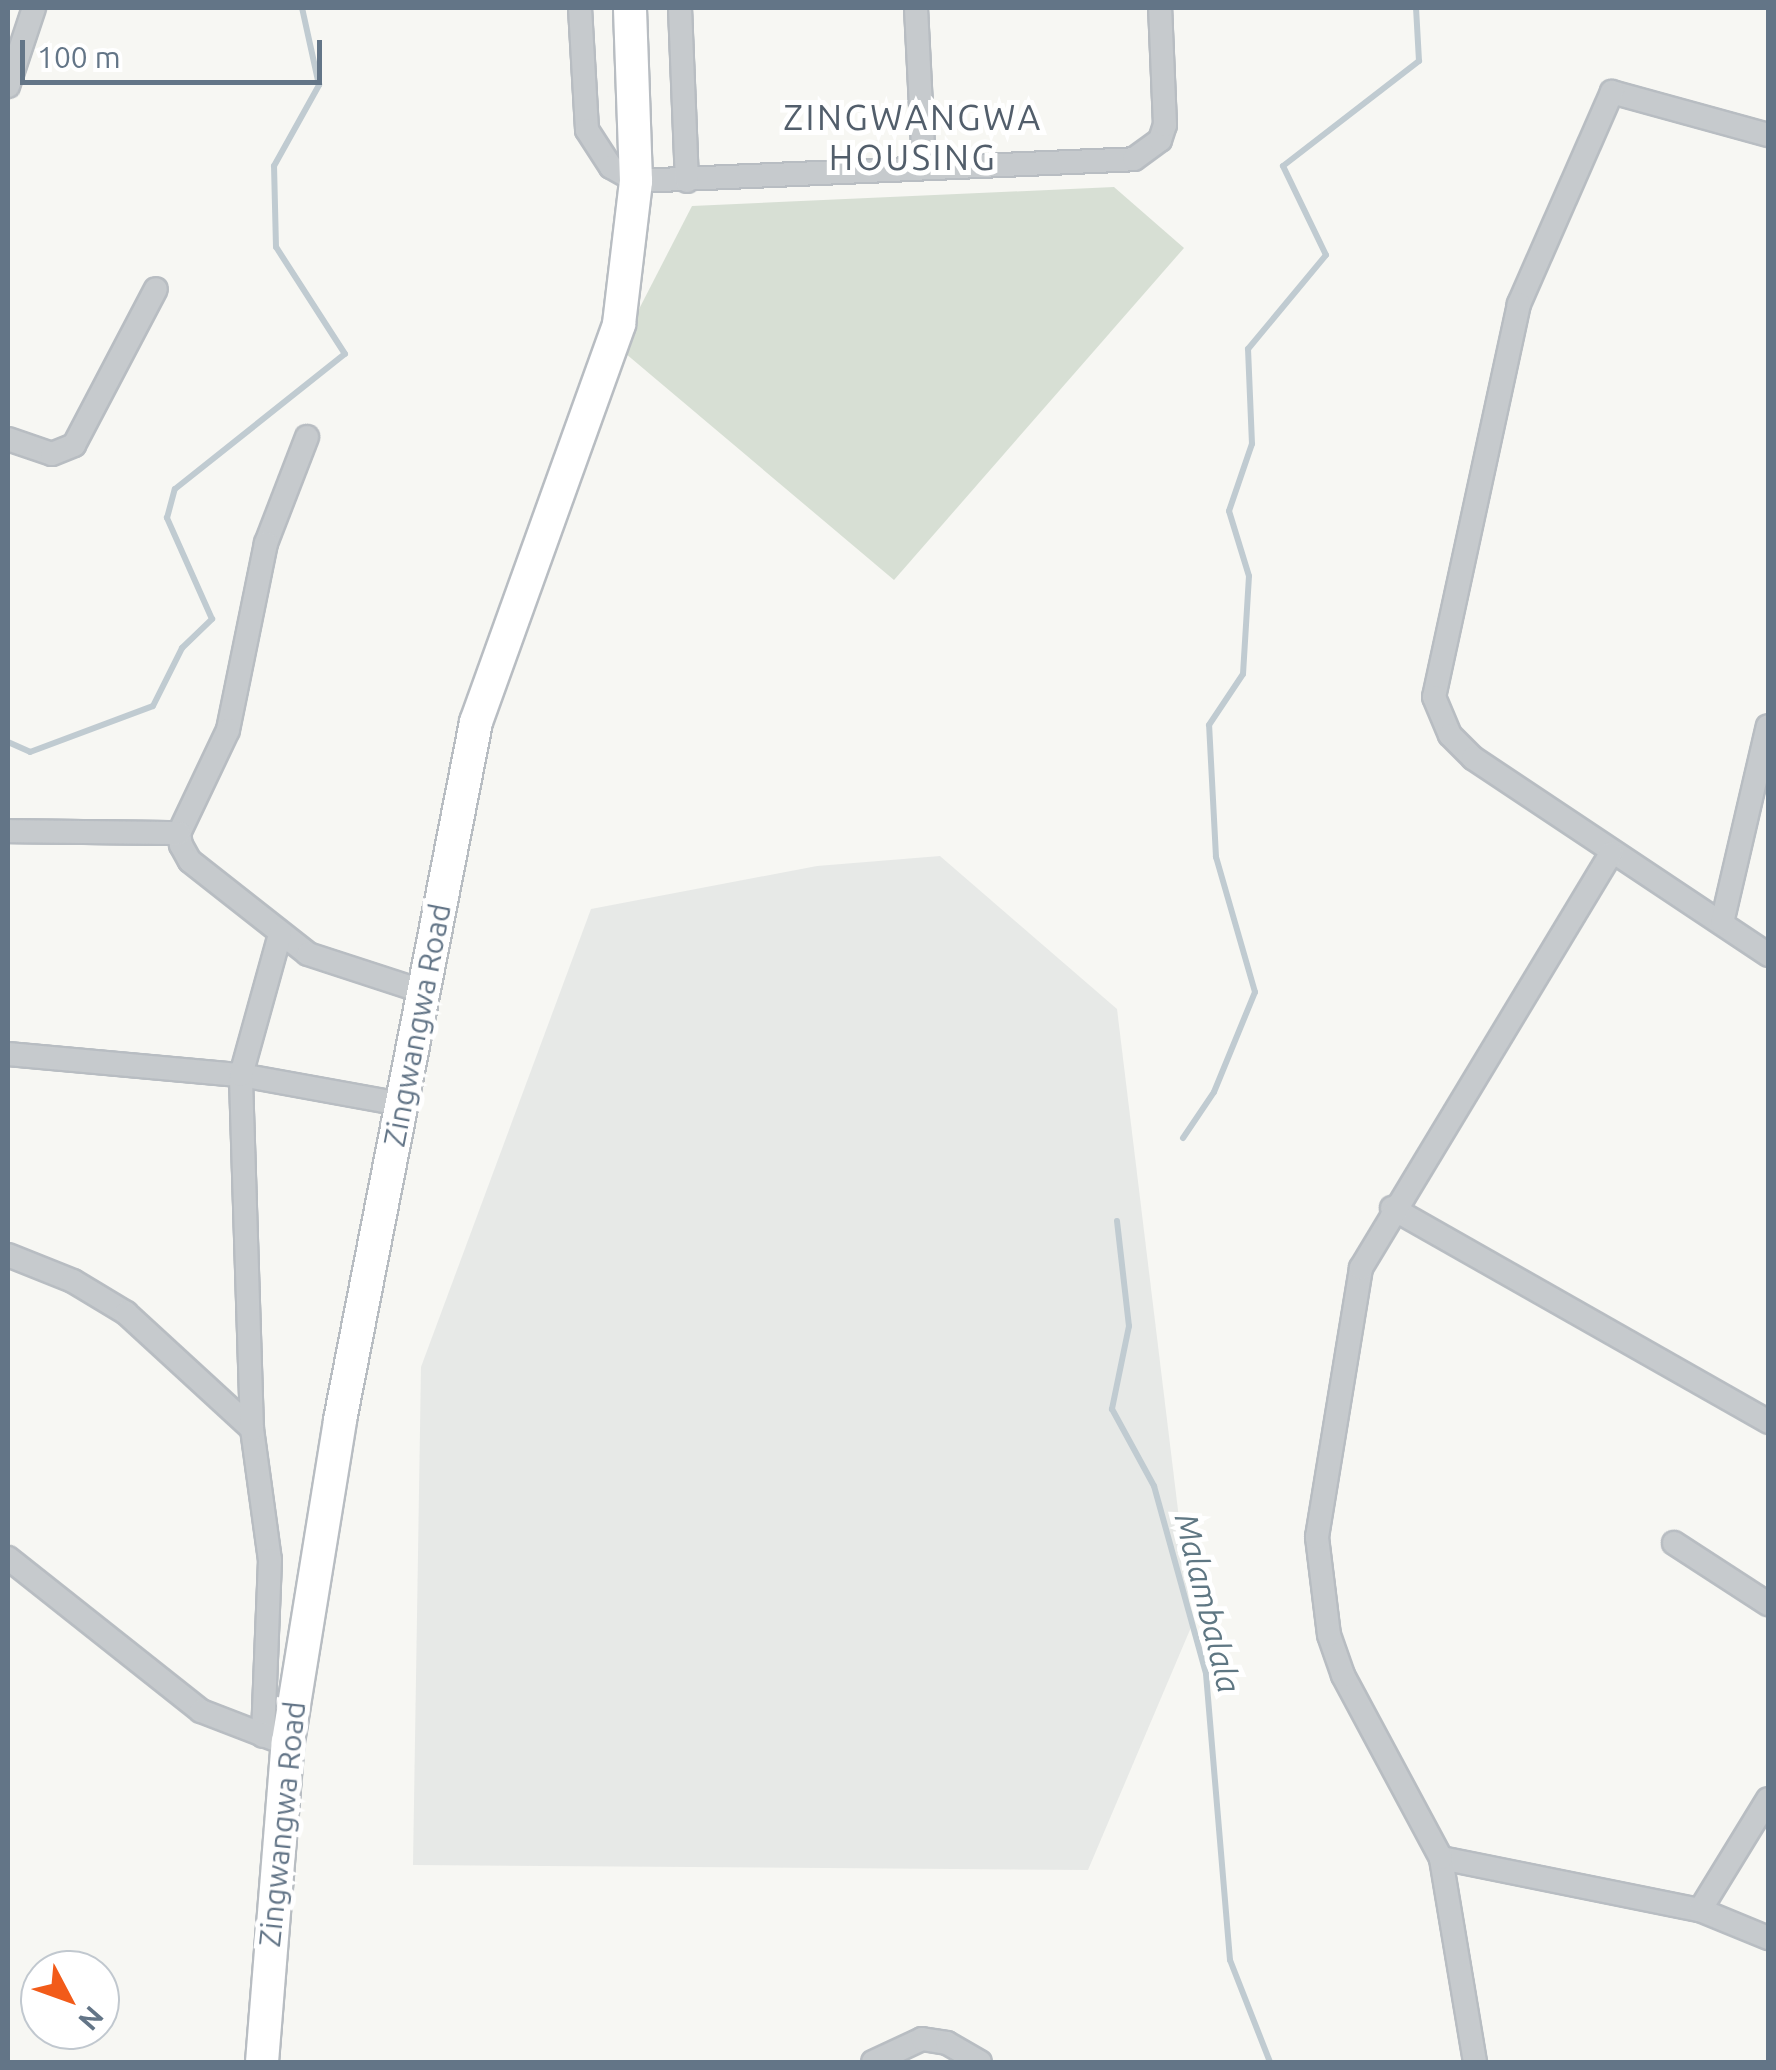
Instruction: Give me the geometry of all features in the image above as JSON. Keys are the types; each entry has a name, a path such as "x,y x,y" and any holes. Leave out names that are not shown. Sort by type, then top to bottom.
{"street":[{"path":"8,86 34,8"},
{"path":"580,8 587,130 611,167 636,182 924,164 1134,159 1148,152 1165,125 1160,8"},
{"name":"Zingwangwa Road","path":"262,2062 276,1739 484,692 611,354 636,182 630,8"},
{"path":"680,8 687,181"},
{"path":"916,8 924,164"},
{"path":"1768,134 1612,92 1519,304 1435,668 1434,698 1450,736 1611,854 1768,955"},
{"path":"8,439 52,454 74,445 156,290"},
{"path":"307,437 266,543 228,730 179,833 190,861 280,934 331,966 424,992"},
{"path":"1722,924 1768,726"},
{"path":"8,830 179,833"},
{"path":"1475,2062 1441,1858 1344,1675 1320,1582 1317,1537 1344,1346 1360,1268 1392,1208 1611,854"},
{"path":"8,1558 201,1711 276,1739 270,1560 252,1429 240,1075 280,934"},
{"path":"8,1054 240,1075 400,1104"},
{"path":"1392,1208 1768,1422"},
{"path":"8,1255 73,1282 126,1314 252,1429"},
{"path":"1674,1543 1768,1604"},
{"path":"1700,1910 1768,1799"},
{"path":"1441,1858 1700,1910 1768,1938"},
{"path":"873,2062 922,2040 947,2043 980,2062"}],"shaded area":[{"path":"1114,187 1184,248 894,580 619,348 692,206"},
{"path":"940,856 1117,1009 1192,1625 1088,1870 413,1865 421,1367 591,909 817,866"}],"waterway":[{"path":"8,742 30,752 153,706 182,648 212,619 167,518 175,489 345,354 276,247 274,166 319,85 302,8"},
{"name":"Malambalala","path":"1183,1138 1214,1092 1255,992 1216,857 1209,725 1243,674 1249,576 1229,511 1252,444 1248,349 1326,255 1283,166 1419,61 1416,8"},
{"name":"Malambalala","path":"1117,1221 1129,1326 1112,1409 1154,1486 1206,1674 1230,1960 1270,2062"}],"district":[{"name":"ZINGWANGWA HOUSING","path":"913,137"}]}
